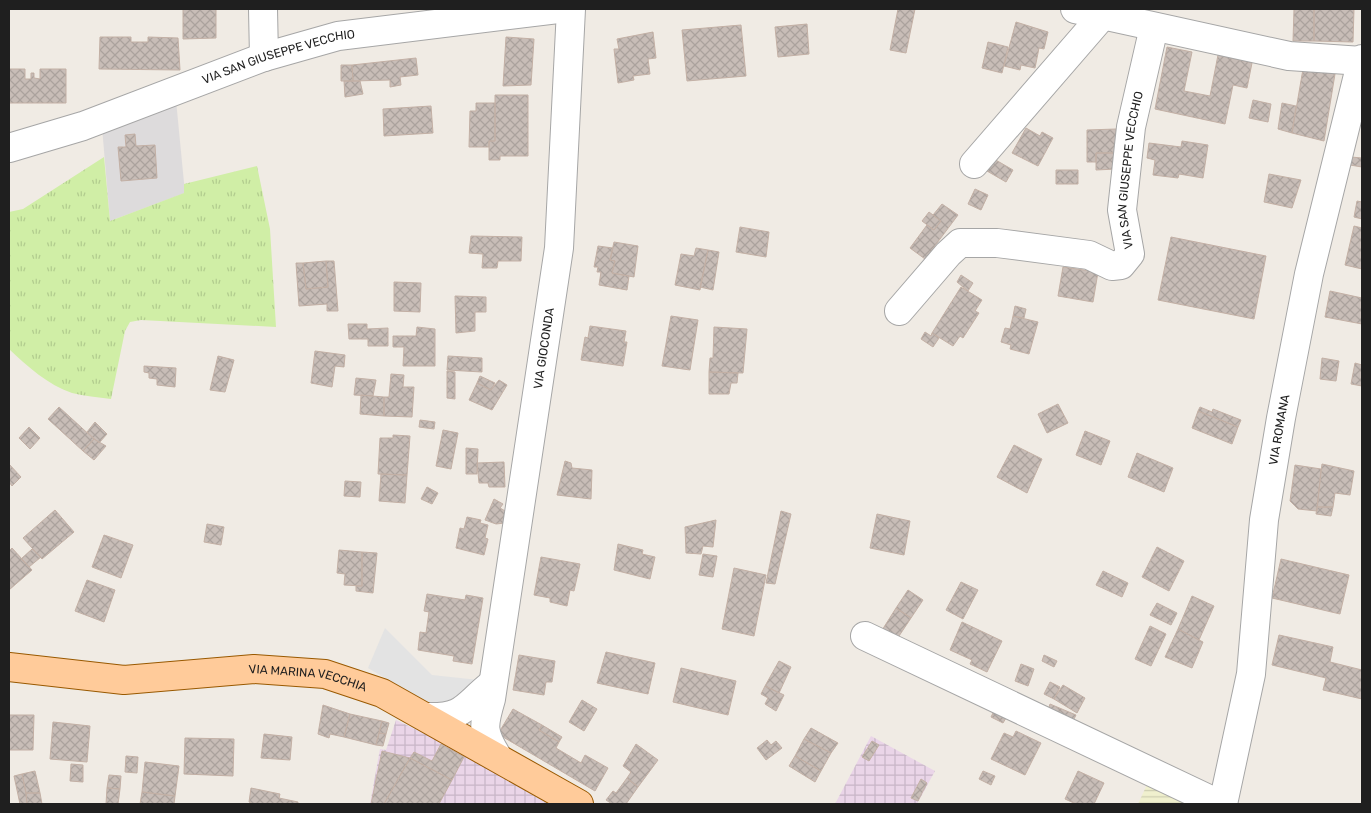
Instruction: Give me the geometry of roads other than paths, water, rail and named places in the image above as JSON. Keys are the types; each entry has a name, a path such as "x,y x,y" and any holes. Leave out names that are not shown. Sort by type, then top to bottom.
{"main road":[{"name":"VIA MARINA VECCHIA","path":"9,667 124,680 254,669 325,674 382,693 497,756 579,804"}],"street":[{"path":"263,9 264,58"},
{"name":"VIA SAN GIUSEPPE VECCHIO","path":"9,148 83,126 264,58 338,36 558,9"},
{"name":"VIA GIOCONDA","path":"497,756 486,738 484,724 491,699 559,248 571,9"},
{"path":"1075,9 1289,56 1362,60"},
{"path":"974,164 1102,15"},
{"name":"VIA SAN GIUSEPPE VECCHIO","path":"899,310 960,243 997,243 1089,255 1112,266 1121,265 1128,259 1130,254 1122,210 1131,127 1154,27"},
{"name":"VIA ROMANA","path":"1223,804 1251,674 1264,520 1281,418 1309,274 1362,60"},
{"path":"865,636 1220,804"},
{"path":"426,717 448,718 465,710 492,684"}]}
